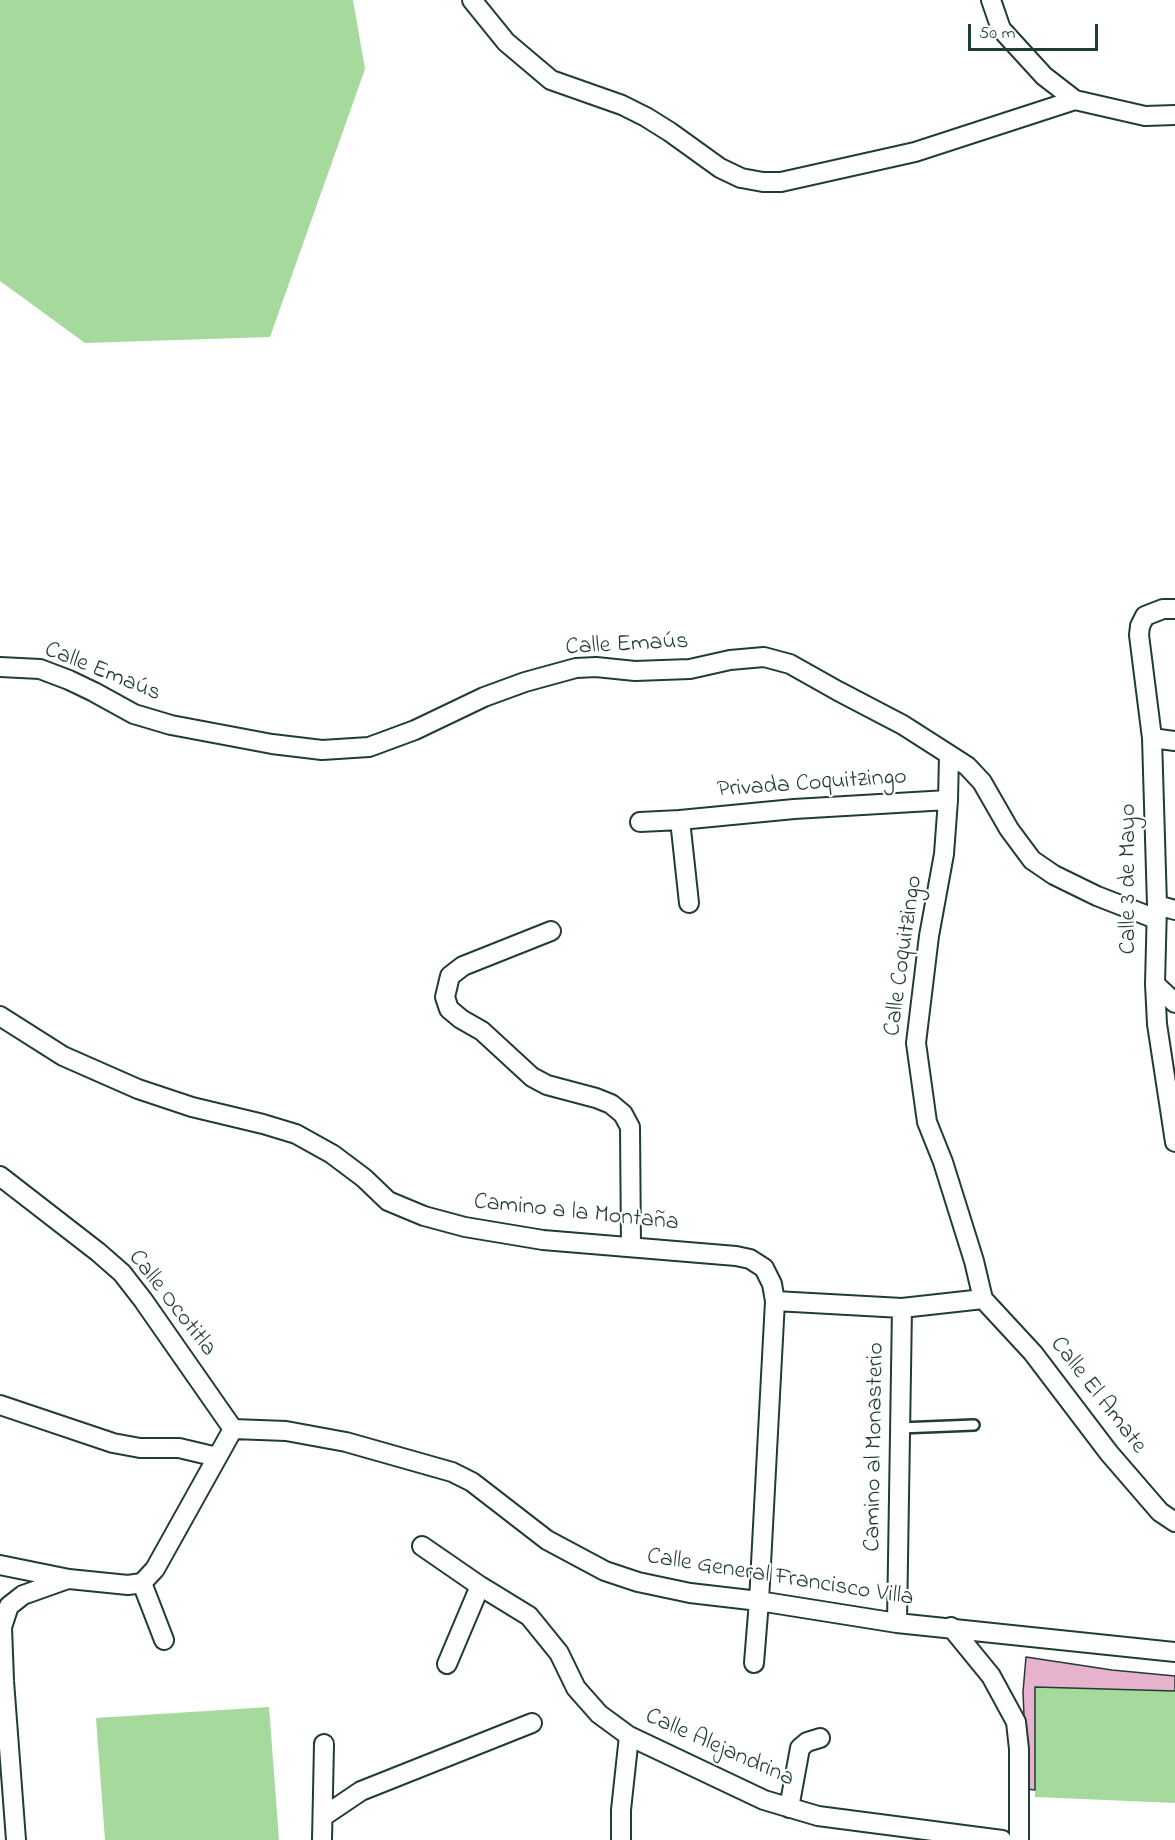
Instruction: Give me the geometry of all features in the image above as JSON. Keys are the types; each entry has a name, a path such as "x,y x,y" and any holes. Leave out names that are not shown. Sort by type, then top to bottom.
{"street":[{"path":"472,0 506,42 551,80 630,109 670,132 720,168 741,178 763,182 781,182 915,152 1075,100"},
{"path":"992,0 1001,28 1044,76 1075,100 1145,116 1175,115"},
{"name":"Calle 3 de Mayo","path":"1175,609 1163,609 1145,615 1139,635 1152,738 1163,911 1155,984 1166,1022 1175,1142"},
{"name":"Calle Emaús","path":"0,667 40,669 86,688 134,714 171,725 272,744 322,750 369,747 415,730 484,697 525,682 576,668 596,667 635,671 690,669 730,660 764,657 790,664 903,725 967,766 982,782 1009,829 1032,860 1054,875 1097,897 1163,911"},
{"path":"1152,738 1175,741"},
{"name":"Calle Coquitzingo","path":"949,755 944,854 929,936 916,1042 927,1122 943,1162 974,1261 983,1299"},
{"name":"Privada Coquitzingo","path":"640,822 794,809 948,800"},
{"path":"680,820 689,903"},
{"path":"551,931 463,966 450,976 445,997 449,1009 461,1019 483,1031 532,1077 546,1085 612,1104 623,1114 630,1127 631,1246"},
{"path":"1155,984 1175,1002"},
{"name":"Camino a la Montaña","path":"0,1017 63,1056 138,1089 192,1107 296,1134 332,1155 364,1178 388,1201 424,1216 465,1227 543,1240 736,1256 750,1259 764,1268 772,1284 775,1301 754,1663"},
{"name":"Calle Ocotitla","path":"0,1176 122,1273 233,1429"},
{"path":"775,1301 902,1308 983,1299"},
{"name":"Calle El Amate","path":"983,1299 1034,1353 1109,1453 1160,1512 1175,1522"},
{"name":"Camino al Monasterio","path":"897,1623 902,1308"},
{"path":"0,1405 113,1443 140,1448 179,1449 217,1457"},
{"path":"0,1565 69,1579 128,1585 142,1583 155,1569 233,1429"},
{"name":"Calle General Francisco Villa","path":"233,1429 286,1431 346,1442 452,1472 472,1482 547,1540 604,1571 638,1582 690,1593 759,1601 897,1623 1175,1652"},
{"name":"Calle Alejandrina","path":"422,1546 529,1616 559,1653 576,1689 599,1714 629,1736 764,1800 789,1808 818,1816 1002,1840"},
{"path":"16,1840 7,1811 2,1627 9,1606 23,1595 69,1579"},
{"path":"142,1583 164,1640"},
{"path":"447,1664 480,1586"},
{"path":"951,1628 992,1676 1016,1722 1019,1749 1019,1840"},
{"path":"324,1816 361,1791 532,1723"},
{"path":"621,1840 621,1810 629,1736"},
{"path":"789,1808 800,1748 807,1742 820,1738"},
{"path":"322,1840 324,1744"}],"lane":[{"path":"900,1428 974,1425"}],"green space":[{"path":"0,0 353,0 365,69 270,337 85,343 0,281"},
{"path":"1035,1687 1175,1691 1175,1803 1035,1797"},
{"path":"269,1707 279,1840 105,1840 96,1718"}],"building":[{"path":"1026,1657 1112,1670 1175,1676 1175,1691 1035,1687 1035,1790 1027,1789 1023,1692"}]}
